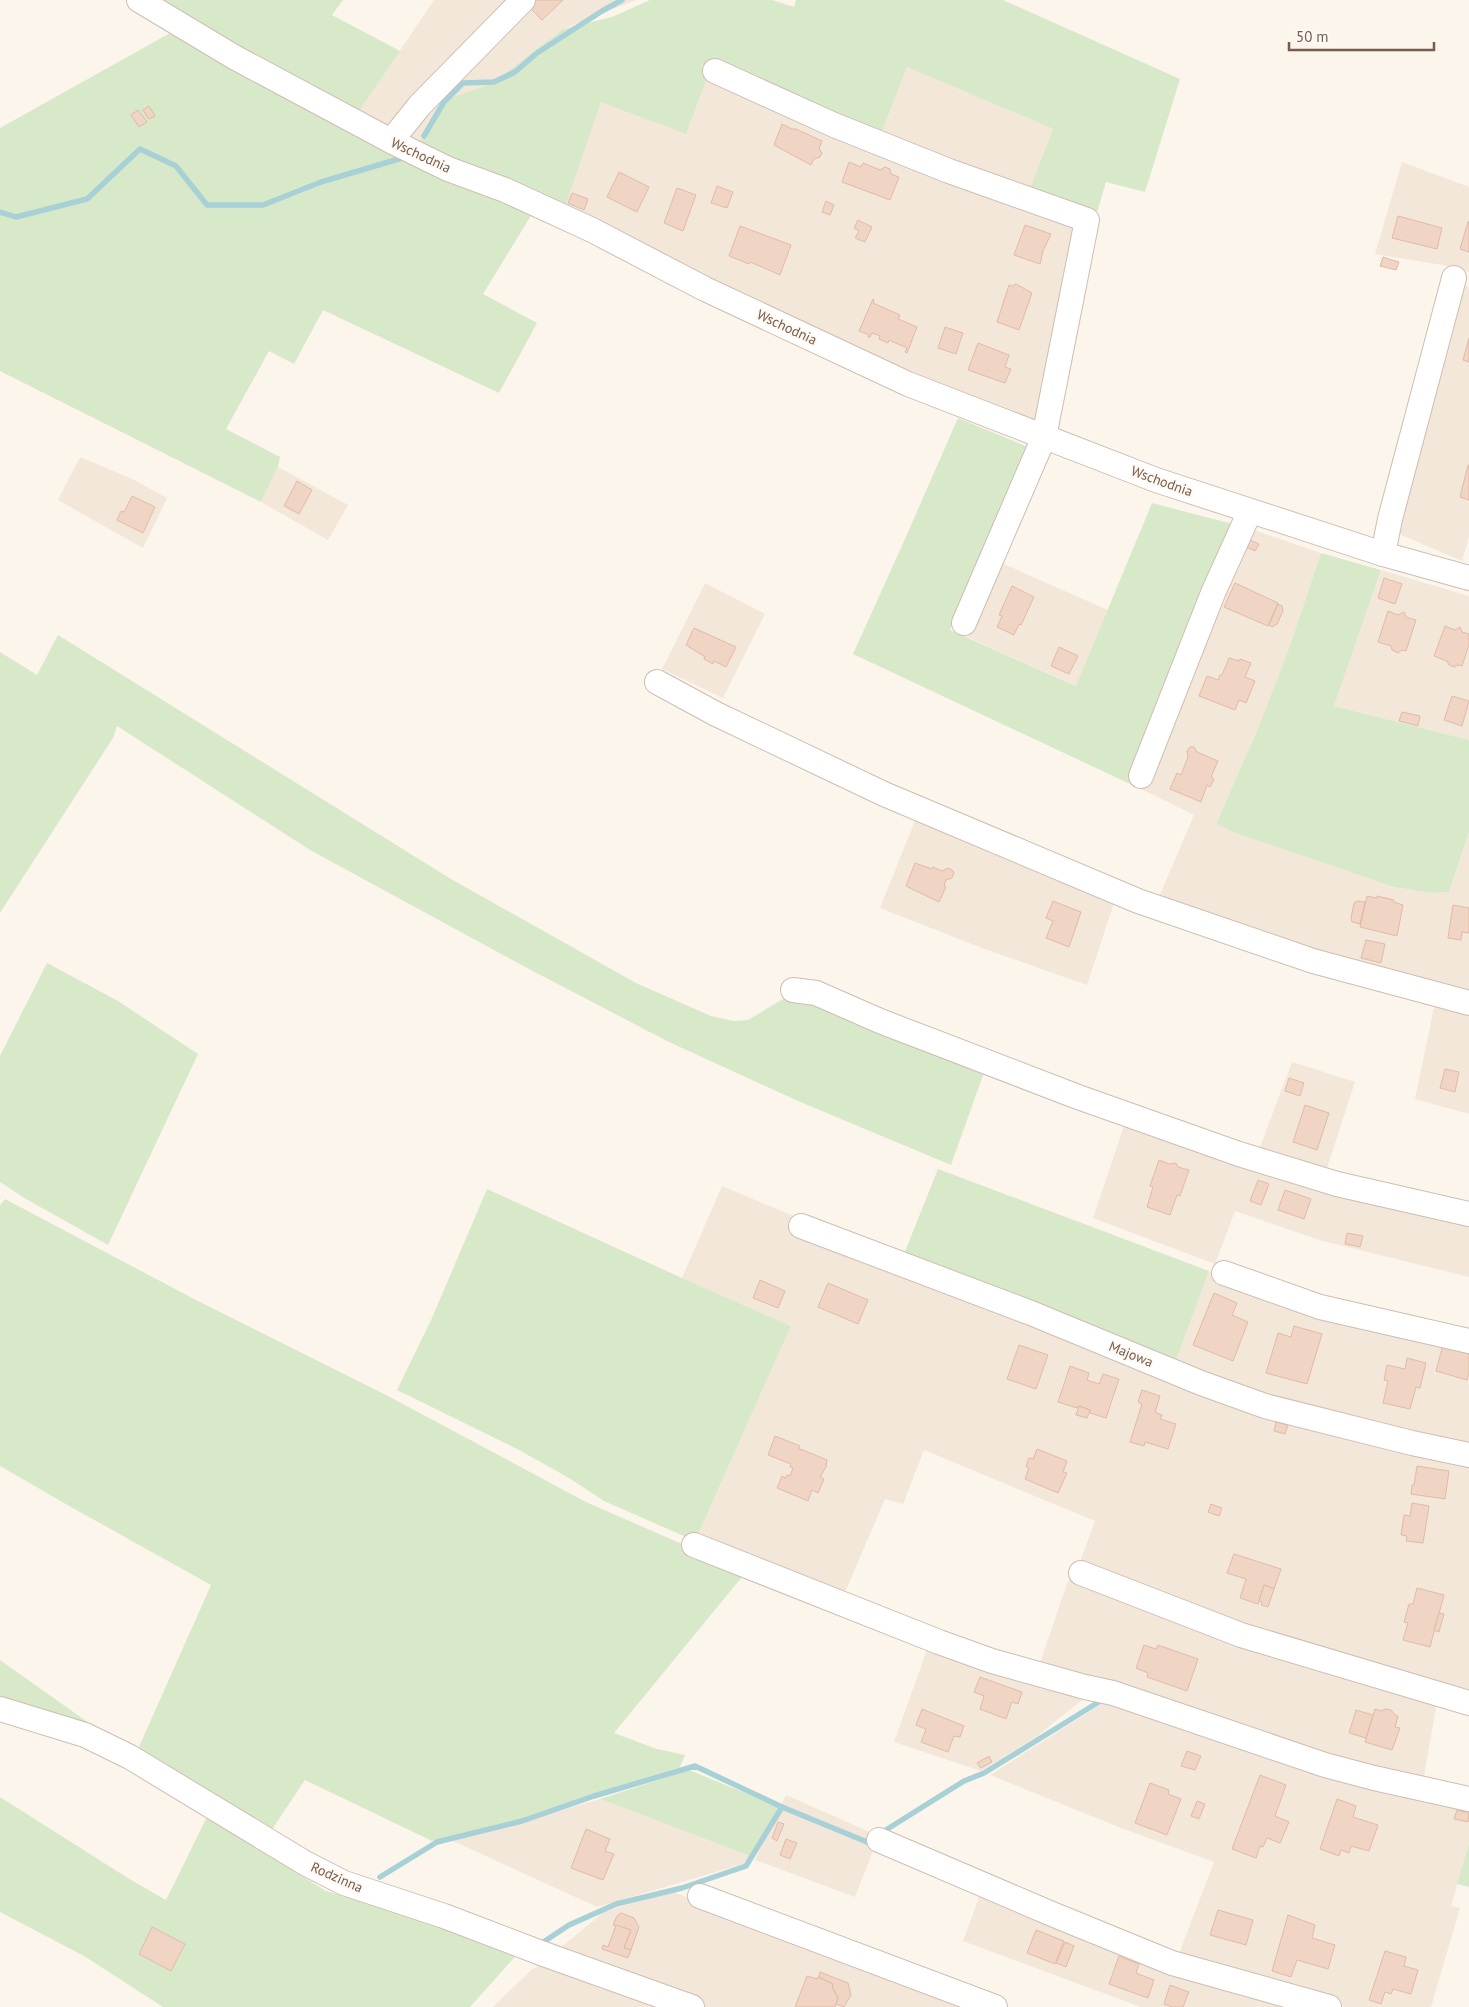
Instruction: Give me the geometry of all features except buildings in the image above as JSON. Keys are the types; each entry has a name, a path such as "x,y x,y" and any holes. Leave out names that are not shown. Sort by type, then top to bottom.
{"street":[{"name":"Wschodnia","path":"139,0 234,57 392,141 448,168 505,190 583,226 705,289 908,384 1156,480 1383,554 1469,578"},
{"path":"392,141 420,104 523,0"},
{"path":"714,71 834,125 949,171 1087,220 1044,437 964,623"},
{"path":"1383,554 1390,519 1454,278"},
{"path":"1141,776 1213,593 1250,511"},
{"path":"657,682 716,714 884,794 1138,901 1313,961 1469,1003"},
{"path":"793,990 816,993 880,1021 1069,1093 1239,1154 1337,1184 1469,1214"},
{"name":"Majowa","path":"801,1226 1031,1313 1201,1383 1265,1406 1412,1443 1469,1455"},
{"path":"1224,1273 1320,1307 1469,1340"},
{"path":"694,1545 939,1642 992,1661 1113,1693 1326,1765 1374,1778 1469,1799"},
{"path":"1081,1573 1242,1635 1469,1703"},
{"name":"Rodzinna","path":"0,1709 85,1735 130,1757 305,1863 344,1883 444,1916 692,2007"},
{"path":"879,1840 1172,1963 1329,2007"},
{"path":"700,1896 995,2007"}],"shaded area":[{"path":"434,0 636,0 563,29 491,84 446,99 415,149 355,117"},
{"path":"907,67 1053,129 1028,193 880,137"},
{"path":"708,76 1083,225 1040,421 913,372 800,324 565,207 601,101 686,134"},
{"path":"1402,162 1469,187 1469,272 1442,265 1375,254"},
{"path":"1457,284 1469,287 1469,537 1462,561 1392,531"},
{"path":"80,457 130,478 167,498 143,548 58,500"},
{"path":"278,467 348,505 328,540 261,502"},
{"path":"1248,528 1321,553 1288,651 1256,733 1216,824 1238,834 1394,887 1432,893 1449,892 1469,832 1469,997 1156,904 1194,815 1143,790"},
{"path":"997,561 1108,610 1077,686 965,636"},
{"path":"1381,570 1469,596 1469,740 1334,706"},
{"path":"705,583 765,614 723,698 662,669"},
{"path":"918,813 1116,897 1087,985 982,948 880,908"},
{"path":"1435,1003 1469,1013 1469,1114 1415,1099"},
{"path":"1292,1062 1355,1082 1325,1174 1258,1152"},
{"path":"1126,1120 1469,1220 1469,1277 1319,1240 1235,1211 1215,1264 1093,1218"},
{"path":"722,1186 1199,1387 1469,1459 1469,1697 1301,1650 1085,1569 1081,1559 1095,1521 924,1450 903,1504 885,1499 843,1597 695,1541 791,1326 682,1278"},
{"path":"1209,1271 1310,1306 1469,1345 1469,1449 1308,1410 1174,1366"},
{"path":"1071,1572 1438,1696 1423,1782 1358,1767 1040,1663"},
{"path":"929,1644 1091,1693 1037,1736 981,1771 894,1742"},
{"path":"1103,1703 1257,1753 1469,1807 1469,1843 1451,1906 1460,1908 1431,2007 1345,2007 1177,1959 1214,1862 1121,1828 990,1775"},
{"path":"786,1795 879,1836 855,1897 755,1860"},
{"path":"600,1799 750,1856 743,1864 597,1907 453,1841"},
{"path":"673,1892 981,2007 704,2007 553,1954 605,1911"},
{"path":"981,1892 1303,2007 1141,2007 963,1941"},
{"path":"548,1961 680,2007 493,2007 531,1970"}],"green space":[{"path":"151,0 343,0 332,15 400,51 355,117 350,132 406,162 477,187 532,214 483,294 537,323 499,393 323,310 294,364 269,351 226,429 280,457 278,467 261,502 0,371 0,128 172,32"},
{"path":"650,0 772,0 794,7 796,0 1003,0 1180,79 1145,192 1106,182 1095,219 1028,193 1053,129 907,67 880,137 716,67 701,65 708,76 686,134 601,102 565,207 419,143 446,99 491,84 563,29 612,17"},
{"path":"958,418 1033,449 950,630 1076,686 1152,503 1248,528 1143,790 853,654"},
{"path":"1321,553 1381,570 1334,706 1469,740 1469,832 1449,892 1432,893 1394,887 1238,834 1216,824 1256,733 1288,651"},
{"path":"58,635 451,879 636,983 711,1016 734,1021 748,1020 788,996 802,994 986,1067 951,1165 798,1101 669,1042 529,969 310,850 117,726 113,738 0,913 0,652 37,675"},
{"path":"47,963 118,1001 198,1054 108,1245 26,1199 0,1182 0,1056"},
{"path":"938,1169 1209,1271 1174,1366 902,1259"},
{"path":"487,1189 791,1326 695,1541 604,1501 569,1478 519,1450 397,1390 432,1318"},
{"path":"5,1199 196,1300 388,1396 586,1502 746,1572 614,1733 657,1749 685,1755 680,1767 516,1821 432,1841 305,1780 271,1831 138,1749 211,1585 0,1466 0,1205"},
{"path":"0,1660 96,1728 0,1698"},
{"path":"689,1770 779,1807 750,1856 600,1799"},
{"path":"0,1797 166,1900 207,1817 326,1891 521,1950 470,2007 163,2007 84,1956 0,1912"},
{"path":"1469,1843 1469,1887 1457,1884"}],"waterway":[{"path":"424,136 444,102 463,83 494,82 515,72 537,53 622,0"},
{"path":"0,212 16,217 87,199 140,149 176,166 207,205 263,205 321,182 402,158"},
{"path":"881,1833 964,1781 984,1773 1102,1700 1105,1701"},
{"path":"380,1877 437,1842 522,1821 594,1796 695,1766 782,1807"},
{"path":"539,1945 569,1925 616,1904 682,1888 746,1866 782,1807 867,1842 874,1838"}]}
